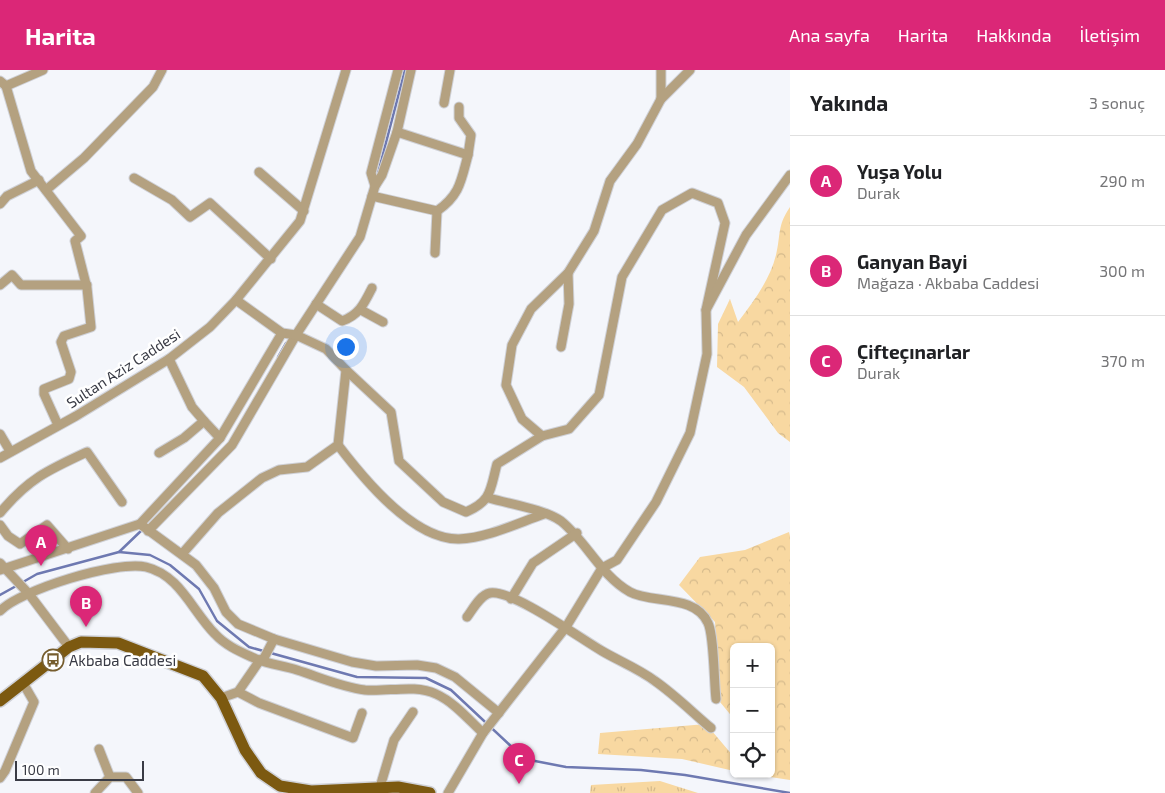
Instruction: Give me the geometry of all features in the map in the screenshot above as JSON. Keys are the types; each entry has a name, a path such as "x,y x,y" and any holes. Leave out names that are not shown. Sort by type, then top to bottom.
{"main road":[{"path":"0,701 69,647 81,642 118,643 203,676 221,698 244,750 261,773 280,786 306,791 380,787 411,788 430,793"}],"street":[{"path":"43,70 3,84 31,171 81,236 75,241 87,285 91,327 64,336 61,342 70,372 69,378 44,389 44,394 58,425"},
{"path":"46,190 84,158 154,87 162,70"},
{"name":"Sultan Aziz Caddesi","path":"0,458 169,359 210,327 236,300 300,221 346,70"},
{"path":"375,186 371,173 398,70"},
{"path":"148,531 232,446 296,335 360,237 375,186 382,175 397,132 411,70"},
{"path":"444,103 450,70"},
{"path":"661,70 661,99"},
{"path":"542,436 522,419 506,385 512,345 531,309 568,273 594,231 610,181 636,144 661,99 690,70"},
{"path":"372,196 437,211 451,201 458,191 468,155 471,135 459,118 459,107"},
{"path":"397,132 468,155"},
{"path":"259,172 304,211"},
{"path":"706,310 746,235 790,175"},
{"path":"134,178 172,200 190,217 210,203 271,259"},
{"path":"0,204 7,196 39,180"},
{"path":"236,300 282,334 296,335 326,349 391,412 399,461 443,502 466,512 481,506 488,498 496,464 542,436 569,429 599,395 622,277 662,210 692,193 718,203 725,223 706,310 707,354 690,433 656,502 618,560 602,568 566,627 484,731 448,793"},
{"path":"435,253 437,211"},
{"path":"561,347 569,304 568,273"},
{"path":"0,285 12,275 21,285 87,285"},
{"path":"316,304 342,321 352,317 361,310 372,288"},
{"path":"361,310 383,322"},
{"path":"1,567 68,549 140,524 220,438 282,334"},
{"path":"169,359 192,407 220,438"},
{"path":"346,370 338,445 367,483 387,502 435,536 459,539 494,531 544,514"},
{"path":"159,453 184,438 204,422"},
{"path":"0,434 10,451"},
{"path":"182,554 218,513 262,478 279,470 307,467 338,445"},
{"path":"0,513 18,492 46,471 87,452 122,502"},
{"path":"488,498 559,520 576,534 602,568 630,592 675,601 697,609 708,623 716,699"},
{"path":"140,524 196,565 214,588 226,612 238,624 273,641 365,665 417,665 436,668 455,677 498,714"},
{"path":"0,525 8,536 20,544 26,542 47,526 68,549"},
{"path":"511,599 533,563 576,534"},
{"path":"0,611 28,592 108,568 126,565 144,566 158,571 175,584 190,599 210,628 225,642 262,659 356,688 430,691 446,700 484,731"},
{"path":"1,567 28,592 69,647"},
{"path":"467,617 488,593 496,593 511,599 566,627 599,649 655,680 711,728"},
{"path":"221,698 238,692 273,641"},
{"path":"0,778 12,756 34,702 23,683"},
{"path":"238,692 259,703 353,738 362,713"},
{"path":"380,787 394,740 413,712"},
{"path":"99,749 110,777"},
{"path":"95,793 110,777 126,777 138,793"}],"green space":[{"path":"790,207 790,442 778,433 744,387 717,367 718,324 730,299 738,322 760,290 770,273 778,248 781,225"},
{"path":"789,532 790,780 775,778 775,643 730,643 730,714 720,702 715,622 679,585 700,557 745,550"},
{"path":"706,724 730,752 730,770 682,759 598,754 600,733"},
{"path":"660,781 698,793 590,793 591,785"}],"waterway":[{"path":"377,177 405,70"},
{"path":"278,357 286,343"},
{"path":"23,582 37,574 119,552 143,529"},
{"path":"119,552 150,555 170,565 199,589 217,621 249,647 357,677 426,678 451,690 513,748 535,761 566,767 641,770 685,775 790,793"},
{"path":"0,595 18,585"}],"place":[{"name":"Yuşa Yolu","path":"41,566"},
{"name":"Ganyan Bayi","path":"86,627"},
{"name":"Akbaba Caddesi","path":"53,660"},
{"name":"Çifteçınarlar","path":"519,784"}]}
